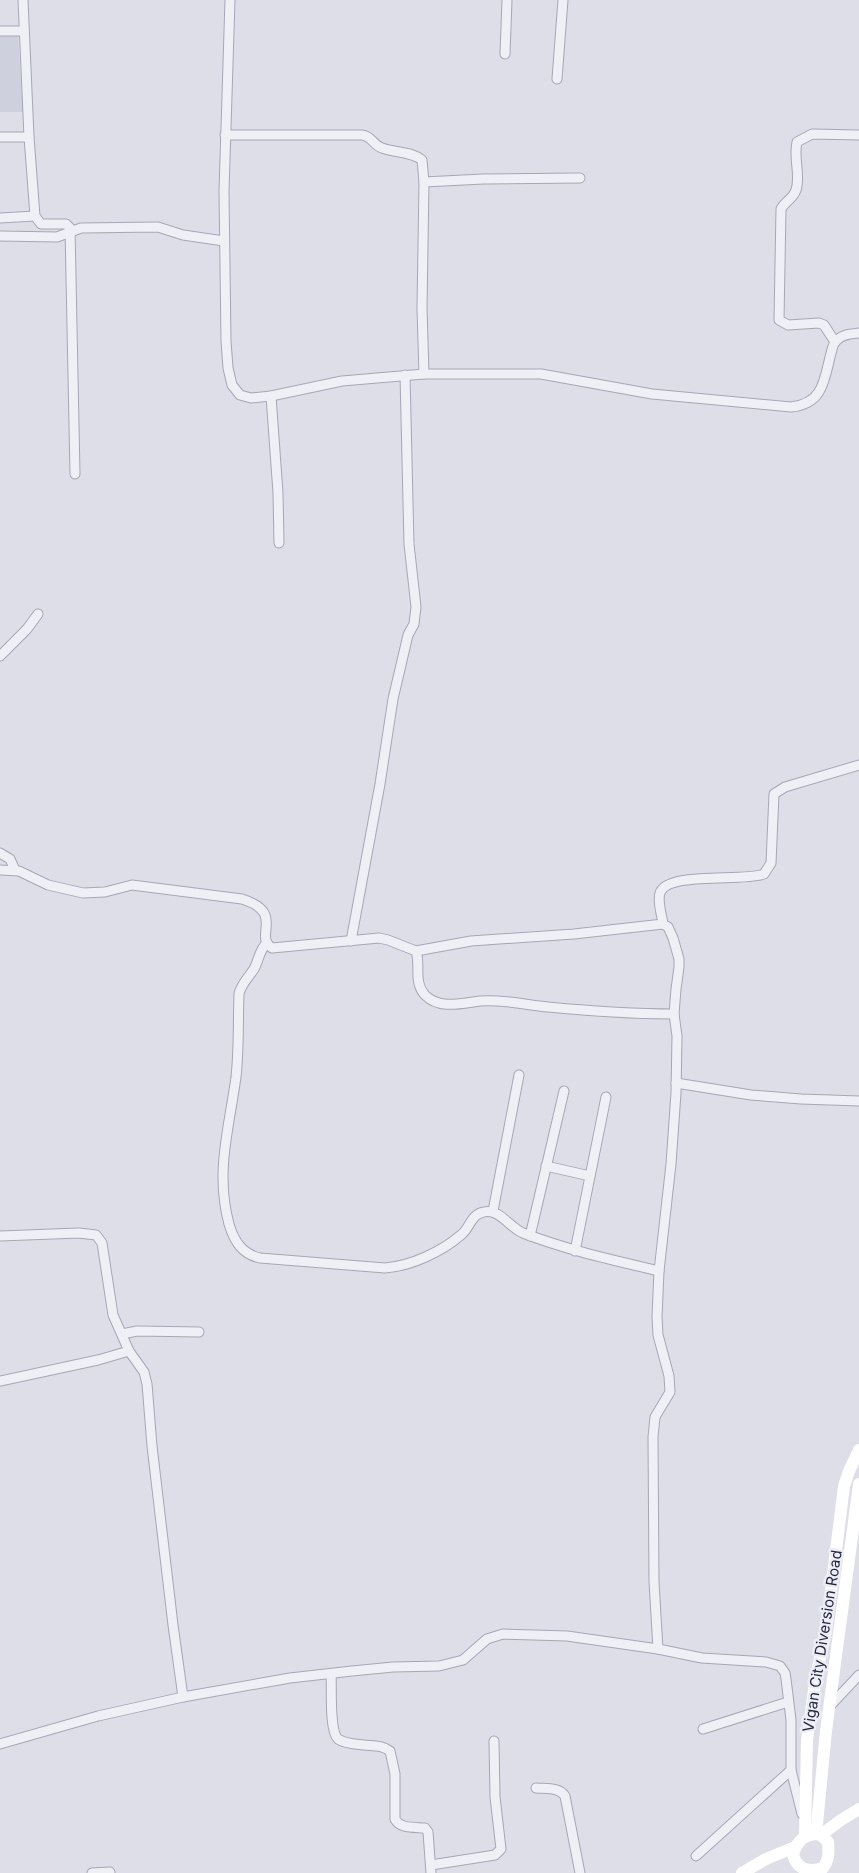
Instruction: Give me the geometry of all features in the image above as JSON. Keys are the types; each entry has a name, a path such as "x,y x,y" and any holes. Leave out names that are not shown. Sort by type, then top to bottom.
{"main road":[{"name":"Vigan City Diversion Road","path":"815,1835 807,1740 816,1676 826,1631 844,1486 859,1450"},
{"name":"Vigan City Diversion Road","path":"815,1835 829,1707 859,1484"},
{"path":"816,1676 833,1679"},
{"path":"798,1862 800,1840 815,1835 859,1809"},
{"path":"742,1873 766,1859 798,1862 819,1871 827,1859 815,1835"}],"street":[{"path":"23,0 29,137 35,216 41,224 67,224 70,226 75,474"},
{"path":"230,0 225,135 226,353 232,385 240,395 246,397 271,396 342,381 424,374 541,374 652,394 791,407 810,402 820,392 835,342 843,336 859,334"},
{"path":"505,54 507,0"},
{"path":"557,79 563,0"},
{"path":"0,31 24,31"},
{"path":"835,342 824,325 819,323 788,324 779,320 781,209 783,205 791,200 796,190 798,179 795,150 797,142 812,134 859,135"},
{"path":"225,135 366,135 380,148 419,158 423,164 424,182 422,310 424,374"},
{"path":"0,137 29,137"},
{"path":"424,182 580,178"},
{"path":"0,218 35,216"},
{"path":"0,236 57,237 81,228 158,227 183,235 224,241"},
{"path":"351,940 380,784 393,699 408,636 414,624 416,608 409,544 405,376"},
{"path":"271,396 278,493 279,543"},
{"path":"0,656 27,629 38,614"},
{"path":"663,924 660,894 663,888 674,881 748,878 759,876 768,870 771,863 772,797 777,791 859,765"},
{"path":"0,853 10,859 15,870"},
{"path":"0,870 15,870 48,885 69,891 97,893 132,885 248,901 261,908 265,914 267,943 270,947 276,949 351,940 379,938 388,940 411,948 416,952 420,988 424,995 439,1003 459,1004 497,1001 639,1014 674,1014"},
{"path":"416,952 471,940 574,934 663,924 670,931 679,959 674,1014 677,1036 676,1083 671,1164 659,1271 657,1326 670,1386 667,1398 655,1417 653,1436 654,1582 658,1649"},
{"path":"267,943 262,948 255,967 239,994 236,1076 222,1164 222,1193 230,1229 245,1252 260,1258 391,1268 439,1250 463,1234 478,1214 493,1211 517,1230 530,1236 575,1251 659,1271"},
{"path":"493,1211 520,1075"},
{"path":"676,1083 751,1095 859,1101"},
{"path":"530,1236 564,1091"},
{"path":"575,1251 606,1097"},
{"path":"546,1166 590,1176"},
{"path":"0,1236 79,1233 100,1238 104,1248 107,1279 114,1315 129,1352 144,1372 147,1384 152,1446 183,1697"},
{"path":"122,1334 137,1330 199,1332"},
{"path":"0,1381 129,1352"},
{"path":"0,1744 98,1716 183,1697 290,1678 393,1667 452,1664 463,1660 487,1639 504,1634 567,1636 658,1649 702,1658 777,1664 783,1668 791,1720 791,1770 815,1835"},
{"path":"331,1674 333,1726 336,1737 353,1743 384,1746 390,1751 395,1774 395,1819 401,1825 424,1828 428,1832 431,1869 495,1855 501,1849 495,1797 494,1741"},
{"path":"829,1707 859,1675"},
{"path":"703,1728 788,1702"},
{"path":"696,1856 791,1770"},
{"path":"536,1788 562,1791 565,1796 580,1873"},
{"path":"92,1873 110,1872"}],"shaded area":[{"path":"0,33 18,34 23,112 0,112"}]}
